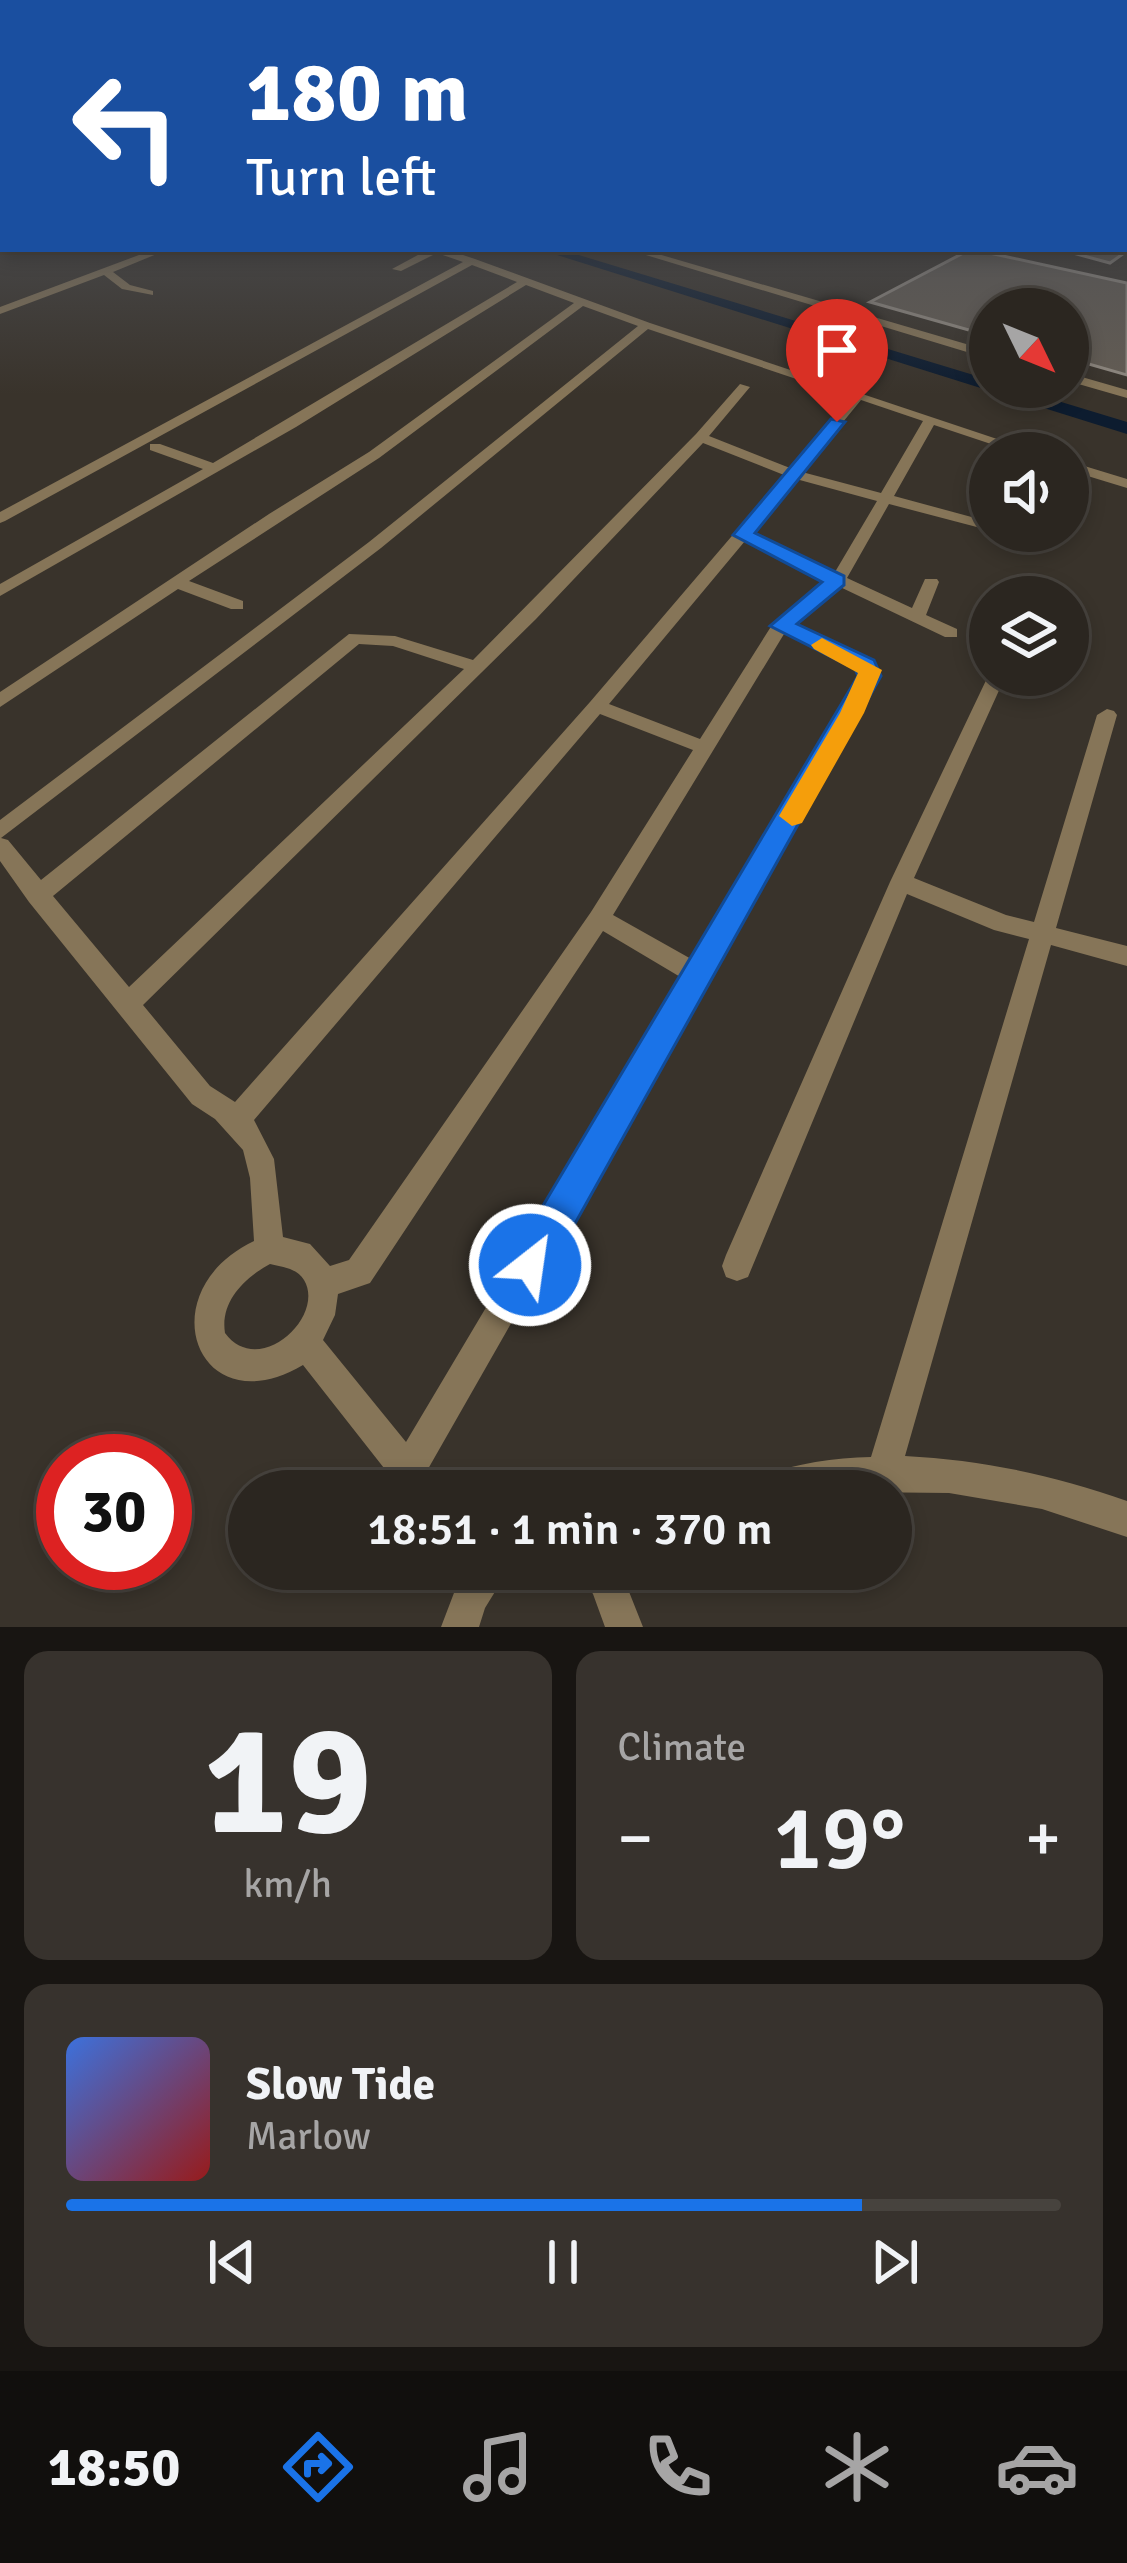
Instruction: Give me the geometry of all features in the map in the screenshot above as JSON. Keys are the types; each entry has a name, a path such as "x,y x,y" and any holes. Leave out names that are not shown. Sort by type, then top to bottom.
{"street":[{"path":"0,311 153,252"},
{"path":"397,269 430,252"},
{"path":"445,252 969,433"},
{"path":"642,252 969,349"},
{"path":"0,518 472,261"},
{"path":"105,271 118,283 149,293"},
{"path":"0,591 525,281"},
{"path":"0,701 374,455 583,301"},
{"path":"0,831 375,545 646,325"},
{"path":"1089,383 1127,394"},
{"path":"130,1002 474,666 701,437 744,387"},
{"path":"240,1117 858,396"},
{"path":"322,1284 359,1272 599,918 781,626 836,580 930,420"},
{"path":"701,437 794,474 969,521"},
{"path":"155,447 215,468"},
{"path":"1089,472 1127,484"},
{"path":"743,535 951,633"},
{"path":"176,582 237,605"},
{"path":"917,616 931,582"},
{"path":"422,1470 869,676 866,665 781,626"},
{"path":"37,896 355,638 395,641 474,666"},
{"path":"736,1266 901,882 987,696"},
{"path":"597,706 703,747"},
{"path":"884,1470 1107,715"},
{"path":"0,846 201,1094 240,1117 262,1158 269,1249"},
{"path":"901,882 1041,935 1127,956"},
{"path":"599,918 700,976"},
{"path":"269,1249 303,1255 322,1284 317,1323 288,1357 248,1367 230,1361 211,1333 209,1316 223,1279 252,1255 269,1249"},
{"path":"305,1342 407,1470"},
{"path":"912,1477 1004,1481 1068,1495 1127,1519"},
{"path":"460,1627 475,1590"},
{"path":"613,1590 624,1627"}],"building":[{"path":"965,252 985,252 1127,283 1127,375 1089,364 1089,288 969,288 969,330 870,302"},
{"path":"1069,252 1126,252 1110,263"}],"waterway":[{"path":"555,252 969,380"},
{"path":"1062,408 1127,428"}],"slow traffic":[{"path":"792,816 852,713 871,670 822,645"}],"route":[{"path":"530,1265 787,826 869,676 866,665 781,626 836,580 743,535 837,422"}]}
